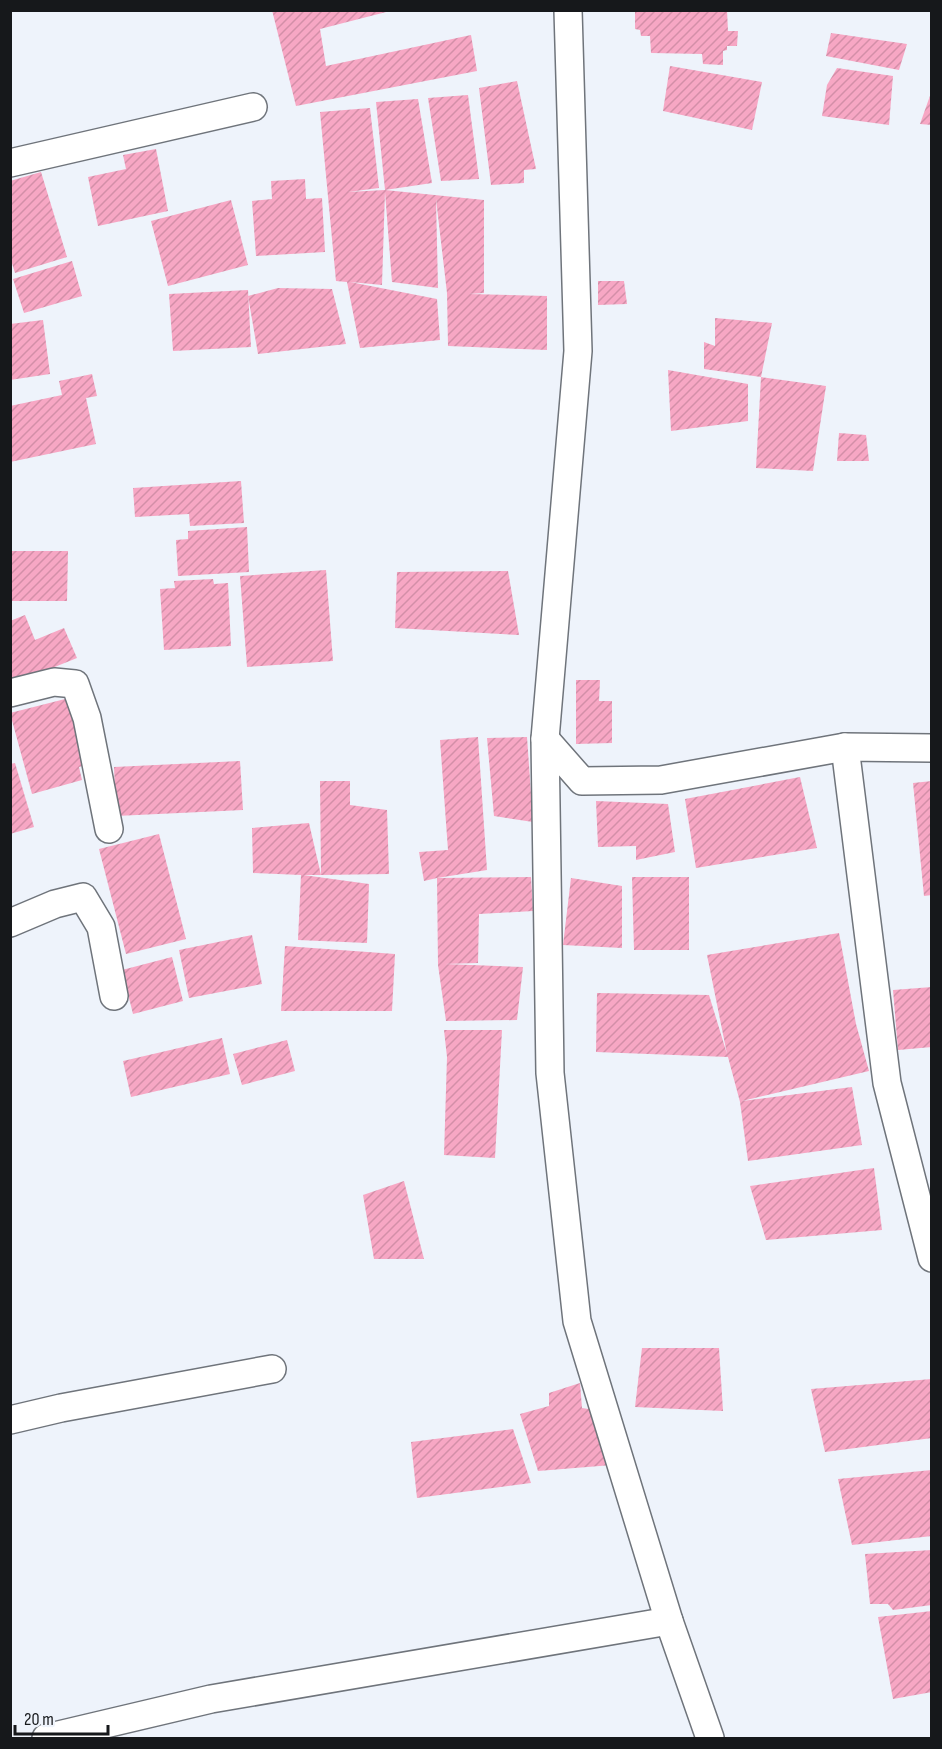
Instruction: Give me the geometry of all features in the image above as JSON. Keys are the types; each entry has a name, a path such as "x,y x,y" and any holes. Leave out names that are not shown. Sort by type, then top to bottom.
{"street":[{"path":"568,10 578,351 545,739 550,1073 577,1321 669,1621 710,1738"},
{"path":"10,164 254,107"},
{"path":"10,693 54,682 75,684 87,718 109,829"},
{"path":"545,739 582,781 661,780 845,747 932,748"},
{"path":"845,747 887,1083 932,1258"},
{"path":"10,923 55,904 83,897 101,927 114,996"},
{"path":"10,1420 272,1369"},
{"path":"46,1738 211,1700 669,1621"}],"building":[{"path":"272,10 394,10 320,29 326,66 471,35 477,71 296,106"},
{"path":"635,10 727,10 728,31 738,31 737,46 727,46 727,50 723,51 723,65 703,64 702,54 651,53 650,36 641,36 640,30 635,29"},
{"path":"831,33 907,44 899,70 826,56"},
{"path":"670,66 762,82 752,130 663,111"},
{"path":"837,68 893,76 889,125 822,116 827,85"},
{"path":"517,81 536,169 524,170 524,183 491,185 479,88"},
{"path":"931,93 932,125 920,124"},
{"path":"468,95 479,179 441,181 428,98"},
{"path":"418,99 432,183 385,190 376,102"},
{"path":"370,108 379,188 348,192 385,190 484,200 484,293 469,294 547,296 547,350 448,346 447,293 436,199 438,288 392,282 385,192 382,285 350,282 437,299 440,340 360,348 347,282 336,281 320,112"},
{"path":"156,149 168,211 98,226 88,177 126,169 123,155"},
{"path":"41,172 67,257 15,273 10,257 10,181"},
{"path":"305,179 306,199 322,198 325,252 256,256 252,201 272,199 271,181"},
{"path":"231,200 248,265 168,286 151,221"},
{"path":"72,261 82,296 24,313 13,279"},
{"path":"598,281 624,281 627,304 598,305"},
{"path":"278,288 332,289 346,344 258,354 248,296"},
{"path":"248,290 251,347 173,351 169,294"},
{"path":"715,318 772,323 761,377 704,369 704,342 715,346"},
{"path":"43,320 50,374 10,380 10,324"},
{"path":"668,370 748,384 748,421 671,431"},
{"path":"92,374 97,396 86,398 96,444 10,462 10,406 62,395 59,381"},
{"path":"761,377 826,386 813,471 756,468"},
{"path":"839,433 866,435 869,461 837,461"},
{"path":"241,481 244,523 190,526 189,514 135,517 133,488"},
{"path":"247,527 249,572 178,576 176,540 188,539 188,531"},
{"path":"10,551 68,551 67,601 10,601"},
{"path":"326,570 333,661 247,667 240,576"},
{"path":"508,571 519,635 395,628 397,572"},
{"path":"213,579 214,584 228,583 231,646 164,650 160,589 175,588 174,581"},
{"path":"25,615 35,640 64,628 77,658 10,685 10,621"},
{"path":"576,680 600,680 599,701 612,701 612,743 576,744"},
{"path":"73,697 91,764 79,767 82,780 32,794 10,713"},
{"path":"478,737 487,870 424,881 419,852 448,850 440,740"},
{"path":"527,737 533,822 494,816 487,738"},
{"path":"240,761 243,810 116,816 114,767"},
{"path":"15,763 34,827 10,834 10,764"},
{"path":"800,777 817,848 696,868 685,799"},
{"path":"320,781 350,781 350,805 387,810 389,874 321,875"},
{"path":"932,781 932,895 924,896 913,783"},
{"path":"596,801 668,804 675,852 636,860 636,846 598,847"},
{"path":"309,823 321,875 303,875 369,884 367,943 298,940 301,875 253,873 252,828"},
{"path":"159,834 186,939 126,954 99,849"},
{"path":"531,877 533,911 479,914 478,963 445,964 523,967 517,1020 446,1021 438,965 437,878"},
{"path":"632,877 689,877 689,950 634,950"},
{"path":"571,878 622,886 622,948 563,945"},
{"path":"839,933 856,1024 869,1071 742,1101 852,1087 862,1145 748,1161 740,1102 728,1057 596,1052 597,993 709,995 727,1054 707,955"},
{"path":"252,935 262,984 189,998 179,950"},
{"path":"285,946 395,954 392,1011 281,1011"},
{"path":"172,957 183,1001 133,1014 122,970"},
{"path":"932,987 932,1047 898,1050 893,990"},
{"path":"444,1030 502,1030 495,1158 444,1155 447,1057"},
{"path":"222,1038 230,1074 131,1097 123,1061"},
{"path":"287,1040 295,1071 242,1085 233,1054"},
{"path":"874,1168 882,1230 766,1240 750,1186"},
{"path":"404,1181 424,1259 374,1259 363,1195"},
{"path":"642,1348 719,1348 723,1411 635,1407"},
{"path":"932,1379 932,1438 825,1452 811,1389"},
{"path":"580,1383 582,1408 595,1410 612,1465 538,1471 520,1414 549,1406 549,1393"},
{"path":"513,1429 531,1483 417,1498 411,1442"},
{"path":"932,1470 932,1536 852,1545 838,1479"},
{"path":"932,1550 932,1605 893,1610 888,1604 870,1604 865,1554"},
{"path":"932,1611 932,1692 893,1699 878,1617"}]}
